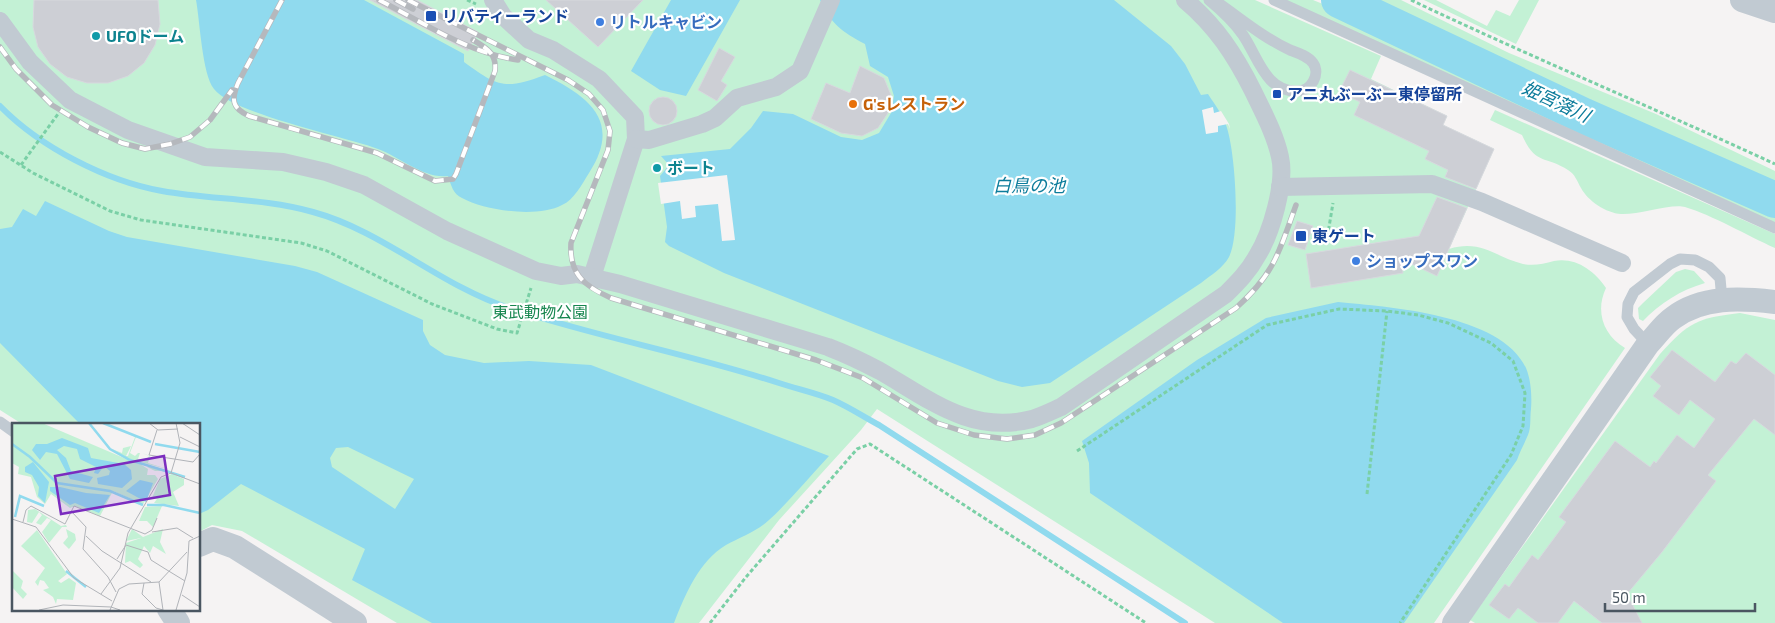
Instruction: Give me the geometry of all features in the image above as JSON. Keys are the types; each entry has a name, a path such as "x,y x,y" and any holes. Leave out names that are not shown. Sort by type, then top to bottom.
{"street":[{"path":"493,0 504,16 529,40 553,50 599,79 635,117 636,138 592,277"},
{"path":"636,138 649,140 702,124 715,118 737,98 776,87 800,70 823,23 831,0"},
{"path":"0,20 30,62 70,100 128,130 205,157 283,162 326,172 364,184 447,231 536,270 561,276 578,274 592,277 828,347 857,359 953,414 976,420 1005,423 1033,419 1061,407 1226,294 1259,255 1268,233 1280,187 1280,158 1267,119 1223,37 1185,0"},
{"path":"1742,0 1775,11"},
{"path":"1280,187 1432,184 1482,202 1622,262"},
{"path":"1454,623 1648,344 1671,319 1686,310 1722,300 1746,298 1775,302"},
{"path":"200,545 213,539 235,547 355,623"},
{"path":"157,623 166,610"},
{"path":"168,610 178,623"}],"lane":[{"path":"1209,0 1223,12 1243,35 1271,82 1292,92 1302,91 1310,86 1316,72 1314,64 1307,58 1269,40 1214,0"},
{"path":"1274,0 1775,228"},
{"path":"1648,344 1634,329 1627,317 1628,304 1634,292 1670,264 1680,259 1695,260 1709,268 1720,278 1722,300"},
{"path":"0,422 12,431"}],"path":[{"path":"1411,0 1509,46 1662,112 1775,164"},
{"path":"21,165 52,122"},
{"path":"0,152 21,165 110,211 141,220 301,243 327,251 432,304 497,329 518,333 531,288"},
{"path":"1317,241 1327,239 1336,186"},
{"path":"1077,451 1268,325 1339,309 1387,311 1418,315 1448,323 1491,343 1513,361 1525,393 1523,426 1511,455 1400,623"},
{"path":"1366,494 1387,311"},
{"path":"710,623 746,577 857,449 870,444 1146,623"}],"green space":[{"name":"東武動物公園","path":"0,0 1255,0 1381,56 1371,79 1447,116 1443,125 1494,149 1449,249 1470,246 1487,250 1523,264 1531,265 1562,260 1583,266 1590,270 1606,288 1601,305 1603,322 1611,336 1625,348 1434,623 1215,623 877,409 861,430 779,520 699,623 397,623 242,531 212,525 200,531 200,423 20,423 0,410"},
{"path":"1285,0 1313,0 1350,15 1428,57 1775,208 1775,223"},
{"path":"1365,0 1401,0 1509,53 1656,114 1775,171 1775,186"},
{"path":"1424,0 1436,0 1487,26 1496,10 1510,16 1519,0 1539,0 1516,44"},
{"path":"1495,110 1775,234 1775,248 1718,220 1685,207 1679,206 1628,214 1615,213 1604,209 1584,193 1570,172 1560,165 1537,156 1527,145 1522,135 1490,120"},
{"path":"1685,269 1694,271 1705,283 1671,298 1656,308 1643,321 1639,319 1638,308 1676,272"},
{"path":"1740,313 1775,320 1775,623 1475,623 1470,620 1660,354 1679,335 1695,323 1713,317"}],"water":[{"path":"196,0 364,0 464,54 464,62 494,81 502,84 520,83 545,75 576,92 596,113 601,125 602,139 598,155 574,196 566,203 552,209 526,212 512,211 472,203 456,194 448,176 439,176 421,171 378,149 265,116 225,98 214,89 207,72"},
{"path":"671,0 740,0 686,96 660,90 631,71"},
{"name":"白鳥の池","path":"820,0 1114,0 1171,46 1185,64 1201,95 1208,94 1224,119 1230,140 1236,193 1235,230 1233,246 1229,257 1220,268 1201,283 1050,383 1022,387 998,381 724,273 669,246 665,242 667,227 660,176 669,165 661,156 730,149 751,128 763,111 793,114 841,137 862,140 879,133 891,113 894,96 888,77 870,66 865,44 838,27"},
{"path":"45,201 109,231 127,237 295,266 317,272 423,320 423,331 430,345 445,355 484,363 529,361 591,365 829,456 769,520 726,545 708,560 688,590 674,623 432,623 352,580 365,549 241,484 208,510 200,514 200,423 79,423 0,343 0,229 12,227 23,209 36,216","holes":["348,447 414,479 395,509 332,467 330,458 336,448"]},
{"path":"1338,302 1413,311 1469,325 1493,336 1513,350 1526,368 1529,378 1531,388 1530,429 1517,460 1404,623 1283,623 1090,493 1089,463 1082,441 1197,360 1266,318"}],"pier":[{"path":"1213,107 1214,113 1221,111 1229,124 1230,129 1228,124 1218,126 1218,132 1206,134 1202,110"},
{"path":"727,175 735,240 722,241 718,204 695,206 696,217 682,219 680,201 661,204 658,183"}],"building":[{"name":"UFOドーム","path":"34,0 158,0 160,24 155,45 144,63 128,76 108,83 87,83 67,77 50,64 38,47 33,27"},
{"path":"370,0 417,0 478,32 468,51"},
{"path":"546,0 643,0 598,47"},
{"path":"719,48 735,57 721,81 727,85 717,101 698,90"},
{"name":"G'sレストラン","path":"860,66 884,78 891,95 888,113 878,128 862,136 841,133 811,119 826,83 850,93"},
{"path":"1350,70 1447,116 1443,125 1494,149 1476,189 1445,177 1448,170 1425,159 1429,151 1354,115 1360,102 1339,92"},
{"path":"663,97 673,101 677,111 673,121 663,125 653,121 649,111 653,101"},
{"path":"1437,197 1467,208 1437,276 1401,259 1403,273 1311,288 1306,254 1419,236"},
{"path":"1297,221 1313,226 1305,250 1288,245"},
{"path":"1672,350 1715,382 1731,361 1736,364 1746,353 1775,375 1775,435 1754,419 1708,475 1716,481 1662,552 1627,594 1642,623 1602,623 1574,601 1558,623 1538,623 1518,608 1509,619 1489,605 1505,584 1509,587 1532,555 1538,560 1566,522 1559,517 1615,441 1650,467 1654,461 1656,463 1677,435 1694,448 1715,419 1690,400 1679,415 1653,396 1661,386 1650,377"}],"waterway":[{"name":"姫宮落川","path":"1339,0 1584,116 1775,200"},
{"path":"0,106 16,121 54,148 97,171 119,179 162,191 275,204 313,212 363,232 459,286 509,308 576,328 712,363 833,400 879,425 1185,623"}],"railway":[{"path":"282,0 238,83 234,94 236,107 249,116 377,153 435,181 453,179 456,174 495,71 493,56 483,46 473,40"},
{"path":"379,0 464,44 482,51 518,60"},
{"path":"396,0 413,9"},
{"path":"408,0 568,80 589,94 603,110 610,131 608,150 571,243 571,254 576,271 580,278 593,289 611,298 816,360 863,378 937,423 974,435 1007,439 1035,435 1061,423 1236,308 1268,272 1280,249 1296,205"},
{"path":"0,47 16,69 52,105 88,127 122,143 145,149 170,144 190,137 210,120 232,90"}],"place":[{"name":"リバティーランド","path":"431,16"},
{"name":"リトルキャビン","path":"600,22"},
{"name":"UFOドーム","path":"96,36"},
{"name":"アニ丸ぶーぶー東停留所","path":"1277,94"},
{"name":"G'sレストラン","path":"853,104"},
{"name":"ボート","path":"657,168"},
{"name":"東ゲート","path":"1301,236"},
{"name":"ショップスワン","path":"1356,261"}]}
